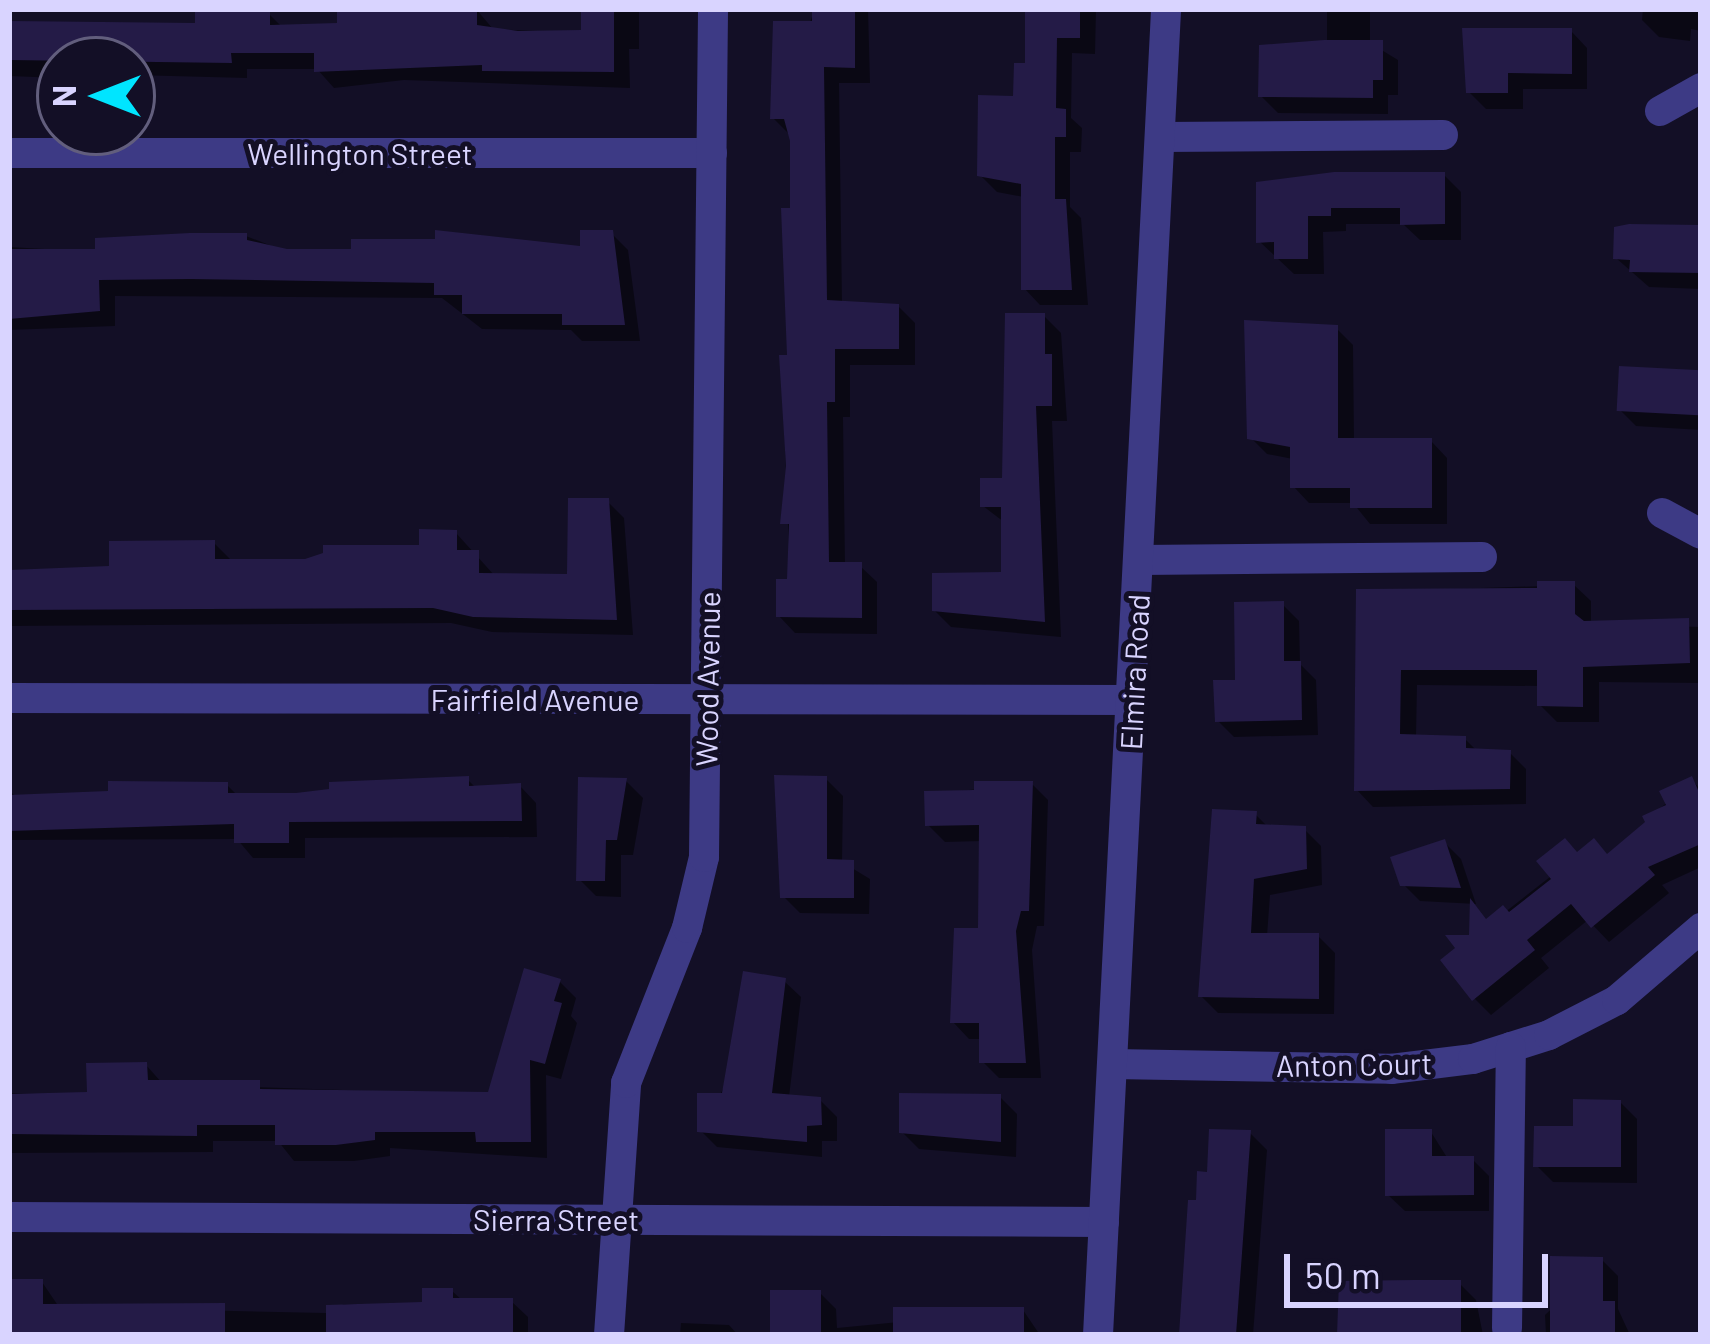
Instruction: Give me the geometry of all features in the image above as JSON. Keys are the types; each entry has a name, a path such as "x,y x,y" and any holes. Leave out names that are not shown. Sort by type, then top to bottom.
{"street":[{"name":"Wood Avenue","path":"609,1335 626,1083 687,928 704,856 713,9"},
{"name":"Elmira Road","path":"1098,1335 1166,9"},
{"path":"1660,111 1701,88"},
{"path":"1161,137 1443,135"},
{"name":"Wellington Street","path":"9,153 712,153"},
{"path":"1662,514 1701,535"},
{"path":"1139,560 1482,557"},
{"name":"Fairfield Avenue","path":"9,698 1132,700"},
{"name":"Anton Court","path":"1113,1064 1391,1069 1511,1047 1617,1000 1701,928"},
{"path":"1508,1328 1511,1047"},
{"name":"Sierra Street","path":"9,1217 1104,1222"}],"building":[{"path":"477,9 477,25 518,31 581,30 581,9 614,9 614,72 482,71 482,65 314,72 314,53 231,53 232,63 156,62 156,36 36,36 36,60 9,60 9,21 195,23 195,11 270,11 270,25 337,23 337,11"},
{"path":"812,9 855,9 855,68 824,67 827,300 899,304 899,349 835,349 835,402 827,402 829,562 862,562 862,618 776,617 776,579 787,579 789,524 780,524 786,466 779,355 787,355 781,208 790,208 790,141 784,119 770,119 773,21 812,21"},
{"path":"1025,9 1080,9 1080,38 1057,38 1056,108 1066,109 1066,137 1055,137 1055,199 1066,199 1072,290 1021,290 1021,184 977,176 978,95 1013,96 1014,63 1025,63"},
{"path":"1462,28 1572,28 1572,74 1508,73 1508,93 1466,93"},
{"path":"1383,40 1383,80 1373,80 1373,98 1258,97 1259,45"},
{"path":"1334,172 1445,172 1445,224 1400,225 1400,208 1331,208 1331,216 1308,216 1308,259 1274,259 1274,242 1256,243 1256,182"},
{"path":"1701,225 1701,273 1629,272 1630,260 1613,259 1614,227"},
{"path":"435,230 580,246 580,230 613,230 625,325 562,325 562,314 462,314 462,295 434,295 434,283 190,279 99,280 100,311 9,319 9,249 95,249 95,238 247,233 247,240 287,249 351,249 351,239 435,239"},
{"path":"1005,313 1045,313 1045,354 1052,354 1052,406 1036,406 1045,622 932,611 932,573 1001,572 1001,507 980,507 980,478 1002,478"},
{"path":"1244,320 1338,325 1338,438 1432,438 1432,508 1350,508 1350,488 1290,488 1290,447 1247,439"},
{"path":"1619,366 1701,370 1699,415 1617,411"},
{"path":"568,498 609,498 617,620 473,617 433,608 9,610 9,570 109,566 109,541 215,540 215,559 305,559 323,553 323,545 419,545 419,529 457,530 457,550 479,550 479,573 567,574"},
{"path":"1537,581 1575,581 1575,614 1584,621 1689,618 1690,663 1583,667 1583,707 1537,706 1537,670 1401,670 1400,734 1466,736 1466,748 1511,750 1510,789 1354,791 1356,589 1537,588"},
{"path":"1284,601 1284,661 1301,661 1302,720 1215,722 1213,680 1235,680 1234,602"},
{"path":"774,775 827,776 827,859 854,860 854,898 780,898"},
{"path":"469,776 469,786 521,783 522,821 289,822 289,843 234,843 234,824 9,831 9,795 108,791 108,781 228,782 228,793 296,793 329,789 329,782"},
{"path":"1692,776 1701,797 1701,844 1648,867 1655,875 1591,928 1571,904 1527,940 1535,950 1472,1001 1440,960 1455,948 1445,935 1469,935 1470,898 1486,919 1503,905 1509,912 1551,879 1536,861 1565,838 1577,852 1594,838 1607,854 1645,822 1642,816 1666,805 1659,791"},
{"path":"578,777 627,778 617,840 606,840 605,881 576,881"},
{"path":"974,781 1033,781 1029,911 1021,911 1016,931 1026,1063 979,1063 979,1023 950,1023 954,928 978,928 979,825 925,826 924,791 974,790"},
{"path":"1212,809 1257,811 1256,824 1306,826 1307,869 1254,879 1251,933 1319,933 1319,999 1198,997"},
{"path":"1445,839 1461,888 1400,886 1390,857"},
{"path":"524,968 561,979 554,1001 562,1003 545,1064 530,1060 531,1142 476,1142 475,1132 375,1132 375,1140 275,1145 275,1125 197,1125 197,1136 9,1134 9,1094 87,1092 86,1063 147,1062 148,1080 260,1080 260,1089 488,1092"},
{"path":"743,971 786,978 772,1093 821,1097 822,1125 807,1126 807,1142 697,1132 697,1093 722,1093"},
{"path":"899,1093 1001,1094 1001,1142 899,1133"},
{"path":"1573,1099 1621,1100 1621,1167 1533,1167 1534,1126 1573,1126"},
{"path":"1209,1129 1251,1130 1236,1335 1179,1335 1188,1200 1196,1200 1197,1171 1207,1172"},
{"path":"1385,1129 1432,1129 1432,1156 1474,1156 1474,1195 1385,1196"},
{"path":"1550,1256 1603,1257 1603,1301 1615,1301 1615,1335 1550,1335"},
{"path":"9,1279 43,1279 43,1304 225,1303 225,1335 9,1335"},
{"path":"1461,1280 1461,1335 1337,1335 1339,1281"},
{"path":"422,1288 453,1288 453,1298 513,1298 513,1335 326,1335 326,1305 422,1302"},
{"path":"770,1290 821,1290 821,1334 770,1334"},
{"path":"893,1307 1024,1307 1024,1335 893,1335"}]}
